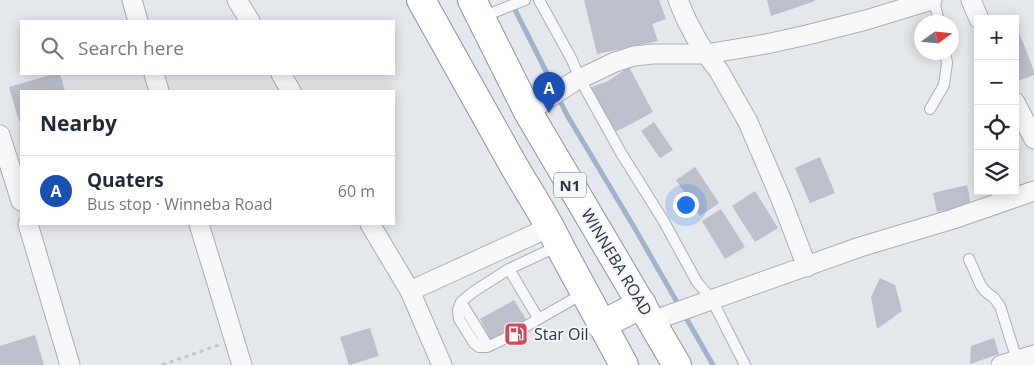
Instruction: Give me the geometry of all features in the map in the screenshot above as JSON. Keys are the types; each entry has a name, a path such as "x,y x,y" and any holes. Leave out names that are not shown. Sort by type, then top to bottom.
{"highway":[{"name":"N1","path":"421,0 555,236 624,365"},
{"name":"WINNEBA ROAD","path":"477,8 528,112 678,365"},
{"path":"601,325 647,313"}],"street":[{"path":"132,0 138,20"},
{"path":"237,0 249,20"},
{"path":"678,0 686,19 706,54 719,71 748,122 781,199 807,267"},
{"path":"528,112 573,82 615,62 634,56 706,54 766,44 866,20 933,0"},
{"path":"971,0 977,15"},
{"path":"154,75 159,90"},
{"path":"282,75 290,90"},
{"path":"1017,105 1034,139"},
{"path":"0,135 20,198"},
{"path":"647,313 712,300 860,247 1034,192"},
{"path":"28,225 70,365"},
{"path":"199,225 242,365"},
{"path":"371,225 410,290 442,365"},
{"path":"410,290 555,236"}],"lane":[{"path":"477,8 525,0"},
{"path":"539,0 580,80 621,153 663,220 697,282 712,300 745,365"},
{"path":"933,0 937,15"},
{"path":"930,109 944,85 946,60"},
{"path":"555,236 461,302 488,346 585,293"},
{"path":"969,259 980,286 1000,306 1017,360"},
{"path":"510,269 538,318"}],"path":[{"path":"162,365 234,340"}],"building":[{"path":"584,0 659,0 666,19 652,24 658,41 597,54"},
{"path":"767,0 814,0 815,1 771,16"},
{"path":"1019,32 1034,71 1034,75 1019,81"},
{"path":"629,67 653,112 613,133 587,89 608,81"},
{"path":"51,75 60,75 65,90 20,90 19,121 9,87"},
{"path":"654,122 673,150 660,158 641,131"},
{"path":"820,157 835,193 810,203 795,168"},
{"path":"695,167 719,203 700,216 676,180"},
{"path":"967,185 971,205 937,212 933,193"},
{"path":"755,191 778,228 755,242 732,206"},
{"path":"721,209 745,247 725,259 702,221"},
{"path":"880,278 895,285 902,311 877,329 871,297"},
{"path":"514,300 527,321 492,342 480,319"},
{"path":"370,328 379,356 349,365 340,337"},
{"path":"35,335 44,365 0,365 0,346"},
{"path":"994,338 999,354 970,364 971,346"}],"waterway":[{"path":"510,0 555,89"},
{"path":"558,97 713,365"}],"place":[{"name":"Quaters","path":"549,113"},
{"name":"Star Oil","path":"516,334"}]}
